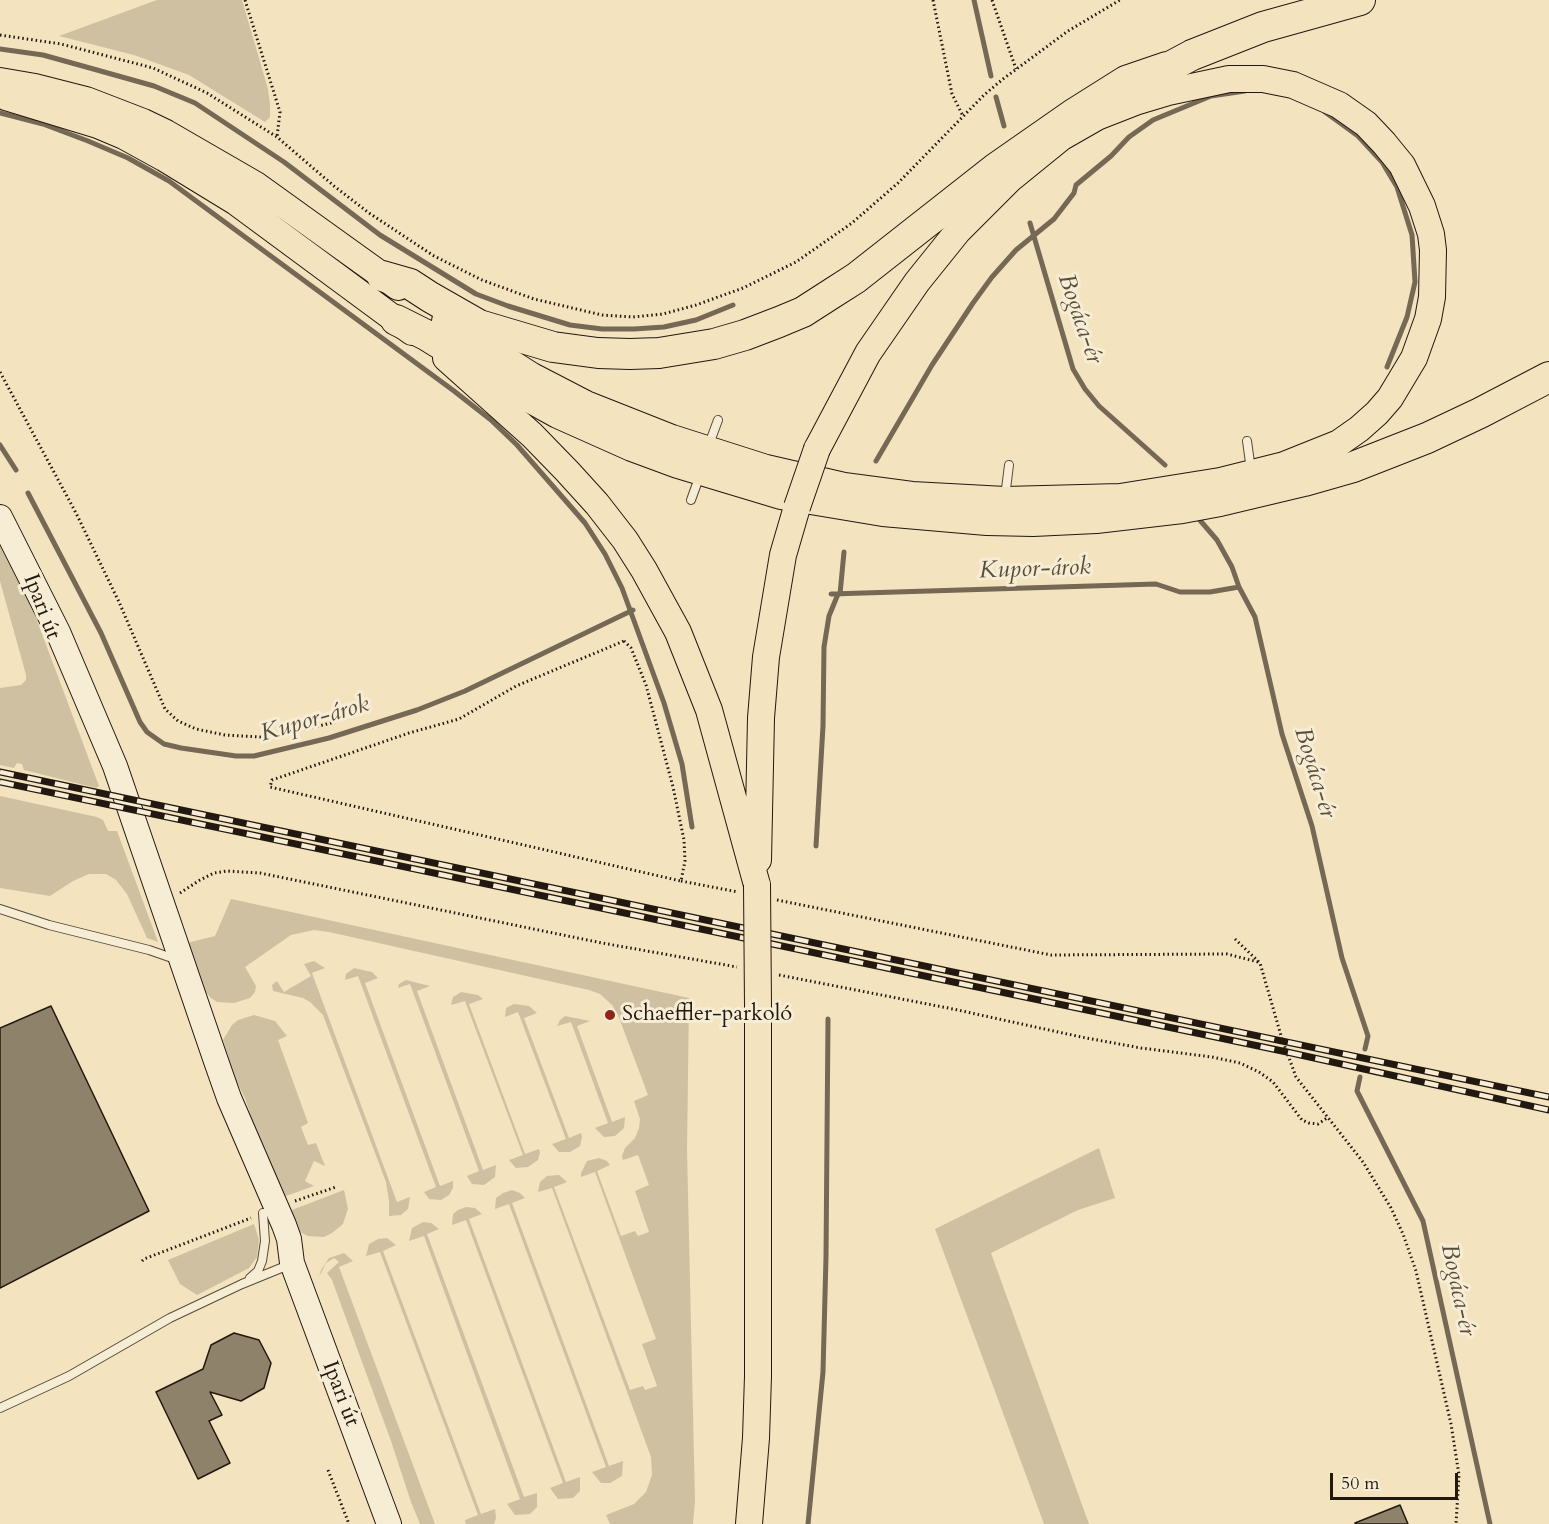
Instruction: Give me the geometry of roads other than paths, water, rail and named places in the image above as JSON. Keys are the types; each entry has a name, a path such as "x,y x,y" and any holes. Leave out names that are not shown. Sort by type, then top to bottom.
{"highway":[{"path":"1062,137 1106,103 1167,67 1214,45 1263,27 1360,0"},
{"path":"382,276 410,284 480,325 553,347 598,353 630,354 659,353 714,344 745,335 803,312 870,267 996,168 1072,114 1126,81 1167,67"},
{"path":"396,320 426,335 502,382 558,413 632,446 704,460 781,494 883,512 937,517 1033,521 1106,517 1220,501 1304,482 1353,467 1437,433 1549,377"}],"main road":[{"path":"0,81 86,100 166,133 256,185 441,318 532,376 704,460 758,465 844,486 912,495 1005,500 1120,497 1251,474 1323,451 1352,434 1377,413 1390,398 1414,358 1428,319 1432,297 1431,234 1422,206 1402,165 1366,124 1339,105 1293,85 1263,79 1229,79 1168,92 1137,101 1097,117 1062,137 1010,180 977,211 917,282 868,353 818,449 797,507 781,563 766,657 752,852 747,888 758,1006 758,1376 754,1472 749,1524"},
{"path":"0,95 98,125 124,136 236,202 444,357 532,435 597,504 626,540 678,632 709,710 752,852"}],"street":[{"path":"0,517 21,557"},
{"name":"Ipari út","path":"21,557 68,654 107,748 162,902 202,1024 229,1098 284,1225 289,1239 292,1263 389,1524"},
{"name":"Ipari út","path":"21,557 51,631 135,865 202,1024"},
{"name":"Ipari út","path":"229,1098 257,1215 292,1263"}],"lane":[{"path":"691,500 718,420"},
{"path":"1247,441 1251,474"},
{"path":"1005,500 1008,465"},
{"path":"0,909 49,925 149,950 175,959"},
{"path":"242,1284 253,1276 262,1262 265,1241 257,1215"},
{"path":"0,1408 69,1376 170,1318 292,1263"}],"waterway":[{"name":"Bogáca-ér","path":"974,0 991,76"},
{"path":"0,49 43,55 154,86 195,103 284,162 380,235 476,294 508,306 570,325 602,329 634,329 664,327 696,320 733,305"},
{"path":"876,461 932,365 973,303 1016,250 1054,219 1074,193 1076,185 1111,156 1129,137 1153,120 1211,96 1245,91"},
{"name":"Bogáca-ér","path":"996,97 1004,126"},
{"path":"1325,112 1358,136 1382,162 1397,187 1412,235 1415,282 1407,317 1387,367"},
{"path":"0,113 43,124 88,141 128,158 169,181 454,391 491,420 517,445 585,523 605,554 622,588 664,703 682,764 692,827"},
{"name":"Bogáca-ér","path":"1030,223 1073,369 1099,406 1165,465"},
{"name":"Kupor-árok","path":"0,445 16,470"},
{"name":"Kupor-árok","path":"28,493 101,633 140,722 147,732 164,744 181,748 236,756 254,756 329,738 417,710 465,691 633,610"},
{"name":"Bogáca-ér","path":"1198,518 1217,540 1255,617 1282,734 1312,826 1342,958 1368,1036 1365,1049"},
{"path":"840,594 844,552"},
{"name":"Kupor-árok","path":"831,594 1156,584 1180,592 1210,592 1239,587"},
{"path":"816,846 823,726 824,647 829,616 838,594"},
{"path":"808,1524 823,1372 828,1019"},
{"name":"Bogáca-ér","path":"1360,1077 1357,1091 1423,1221 1490,1524"}],"railway":[{"path":"0,772 1549,1097"},
{"path":"0,782 1287,1052 1549,1110"}],"place":[{"name":"Schaeffler-parkoló","path":"610,1015"}]}
